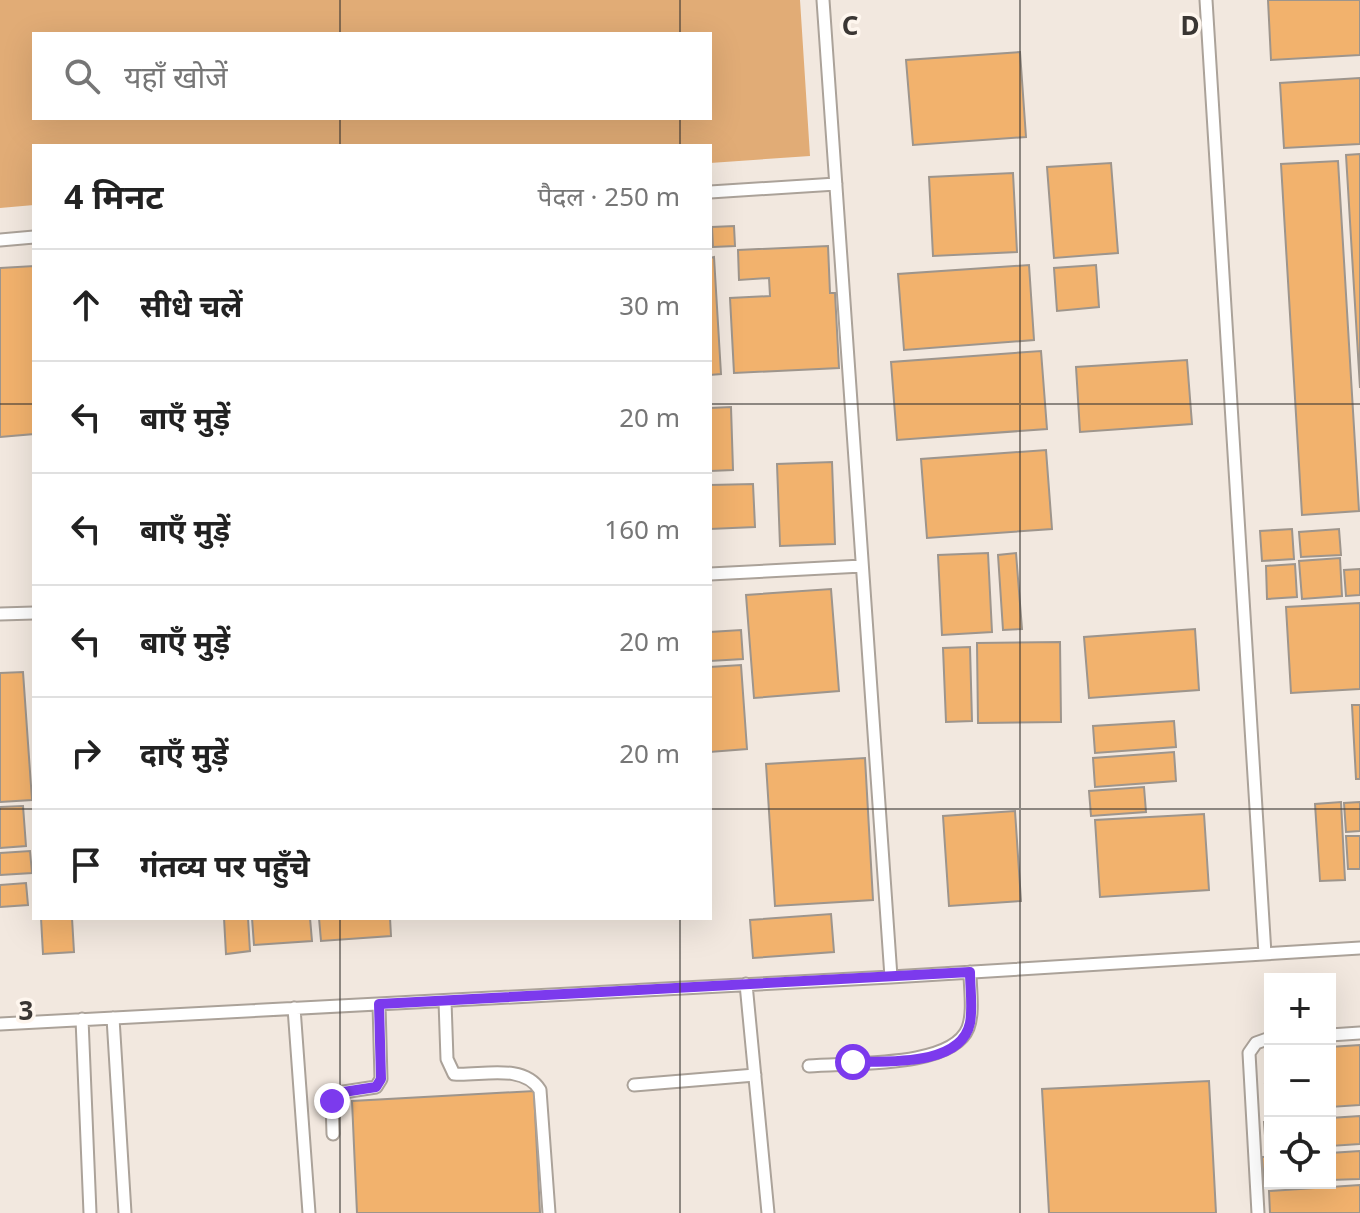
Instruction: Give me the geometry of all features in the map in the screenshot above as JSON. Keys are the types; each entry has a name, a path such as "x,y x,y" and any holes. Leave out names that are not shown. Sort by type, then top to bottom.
{"lane":[{"path":"823,0 891,977"},
{"path":"1206,0 1265,954"},
{"path":"712,192 836,184"},
{"path":"0,240 32,237"},
{"path":"712,574 862,566"},
{"path":"0,614 32,613"},
{"path":"0,1024 891,977 1360,948"},
{"path":"809,1066 909,1059 950,1048 967,1032 971,1020 970,972"},
{"path":"746,984 768,1213"},
{"path":"445,1001 447,1059 454,1074 520,1075 535,1082 540,1090 549,1213"},
{"path":"333,1134 332,1101 337,1093 376,1087 381,1079 379,1004"},
{"path":"294,1008 309,1213"},
{"path":"113,1018 125,1213"},
{"path":"82,1019 90,1213"},
{"path":"1336,1035 1360,1033"},
{"path":"1258,1213 1249,1053 1256,1043 1264,1040"},
{"path":"634,1085 755,1075"}],"shaded area":[{"path":"0,0 800,0 810,156 712,163 712,144 32,144 32,205 0,208"}],"building":[{"path":"1268,0 1360,0 1360,55 1271,60"},
{"path":"1020,52 1026,137 913,145 906,60"},
{"path":"1360,78 1360,144 1284,148 1280,83"},
{"path":"1360,154 1360,388 1346,155"},
{"path":"1338,161 1359,511 1302,515 1281,164"},
{"path":"1111,163 1118,253 1054,258 1047,167"},
{"path":"1013,173 1017,252 933,256 929,177"},
{"path":"734,226 735,246 713,247 712,227"},
{"path":"828,246 830,293 835,293 839,368 734,373 730,298 770,296 769,278 739,280 738,250"},
{"path":"712,258 721,374 712,375"},
{"path":"1029,265 1034,340 904,350 898,274"},
{"path":"1096,265 1099,307 1057,311 1054,268"},
{"path":"32,266 32,434 0,437 0,268"},
{"path":"1041,351 1047,429 897,440 891,362"},
{"path":"1187,360 1192,424 1080,432 1076,367"},
{"path":"731,407 733,470 712,471 712,408"},
{"path":"1046,450 1052,529 927,538 921,459"},
{"path":"832,462 835,544 780,546 777,464"},
{"path":"753,484 755,527 712,529 712,485"},
{"path":"1292,529 1294,559 1262,561 1260,531"},
{"path":"1339,529 1341,555 1301,557 1299,532"},
{"path":"988,553 992,632 942,635 938,555"},
{"path":"1016,553 1022,629 1003,630 998,555"},
{"path":"1340,558 1342,596 1302,599 1299,561"},
{"path":"1295,564 1297,597 1267,599 1266,566"},
{"path":"1360,569 1360,595 1346,596 1344,570"},
{"path":"831,589 839,691 754,698 746,595"},
{"path":"1360,603 1360,689 1291,693 1286,607"},
{"path":"1195,629 1199,690 1089,698 1084,637"},
{"path":"741,630 743,659 712,661 712,632"},
{"path":"1060,642 1061,722 978,723 977,643"},
{"path":"970,647 972,721 946,722 943,648"},
{"path":"741,665 747,749 712,752 712,667"},
{"path":"23,672 32,800 0,802 0,673"},
{"path":"1352,705 1360,705 1360,779 1356,779"},
{"path":"1174,721 1176,747 1095,753 1093,726"},
{"path":"1174,752 1176,781 1095,787 1093,758"},
{"path":"865,758 873,900 775,906 766,764"},
{"path":"1144,787 1146,812 1091,816 1089,791"},
{"path":"1341,802 1345,880 1320,881 1315,804"},
{"path":"1360,802 1360,831 1346,832 1344,803"},
{"path":"23,806 26,846 0,848 0,807"},
{"path":"1015,811 1021,901 949,906 943,816"},
{"path":"1204,814 1209,890 1100,897 1095,820"},
{"path":"1346,836 1360,836 1360,869 1348,869"},
{"path":"30,851 32,873 0,875 0,853"},
{"path":"26,883 28,905 0,907 0,885"},
{"path":"831,914 834,952 753,958 750,920"},
{"path":"41,920 72,920 74,952 43,954"},
{"path":"224,920 248,920 250,951 226,954"},
{"path":"252,920 310,920 312,941 254,945"},
{"path":"319,920 390,920 391,936 321,941"},
{"path":"1360,1045 1360,1105 1336,1107 1336,1047"},
{"path":"1209,1081 1216,1213 1049,1213 1042,1089"},
{"path":"534,1091 540,1213 357,1213 352,1101"},
{"path":"1360,1116 1360,1144 1336,1146 1336,1118"},
{"path":"1360,1151 1360,1179 1336,1180 1336,1153"},
{"path":"1360,1185 1360,1213 1270,1213 1269,1191 1336,1189"}],"route":[{"path":"332,1101 337,1093 346,1090 376,1087 381,1079 379,1004 970,972 971,1020 960,1041 936,1054 853,1062"}]}
